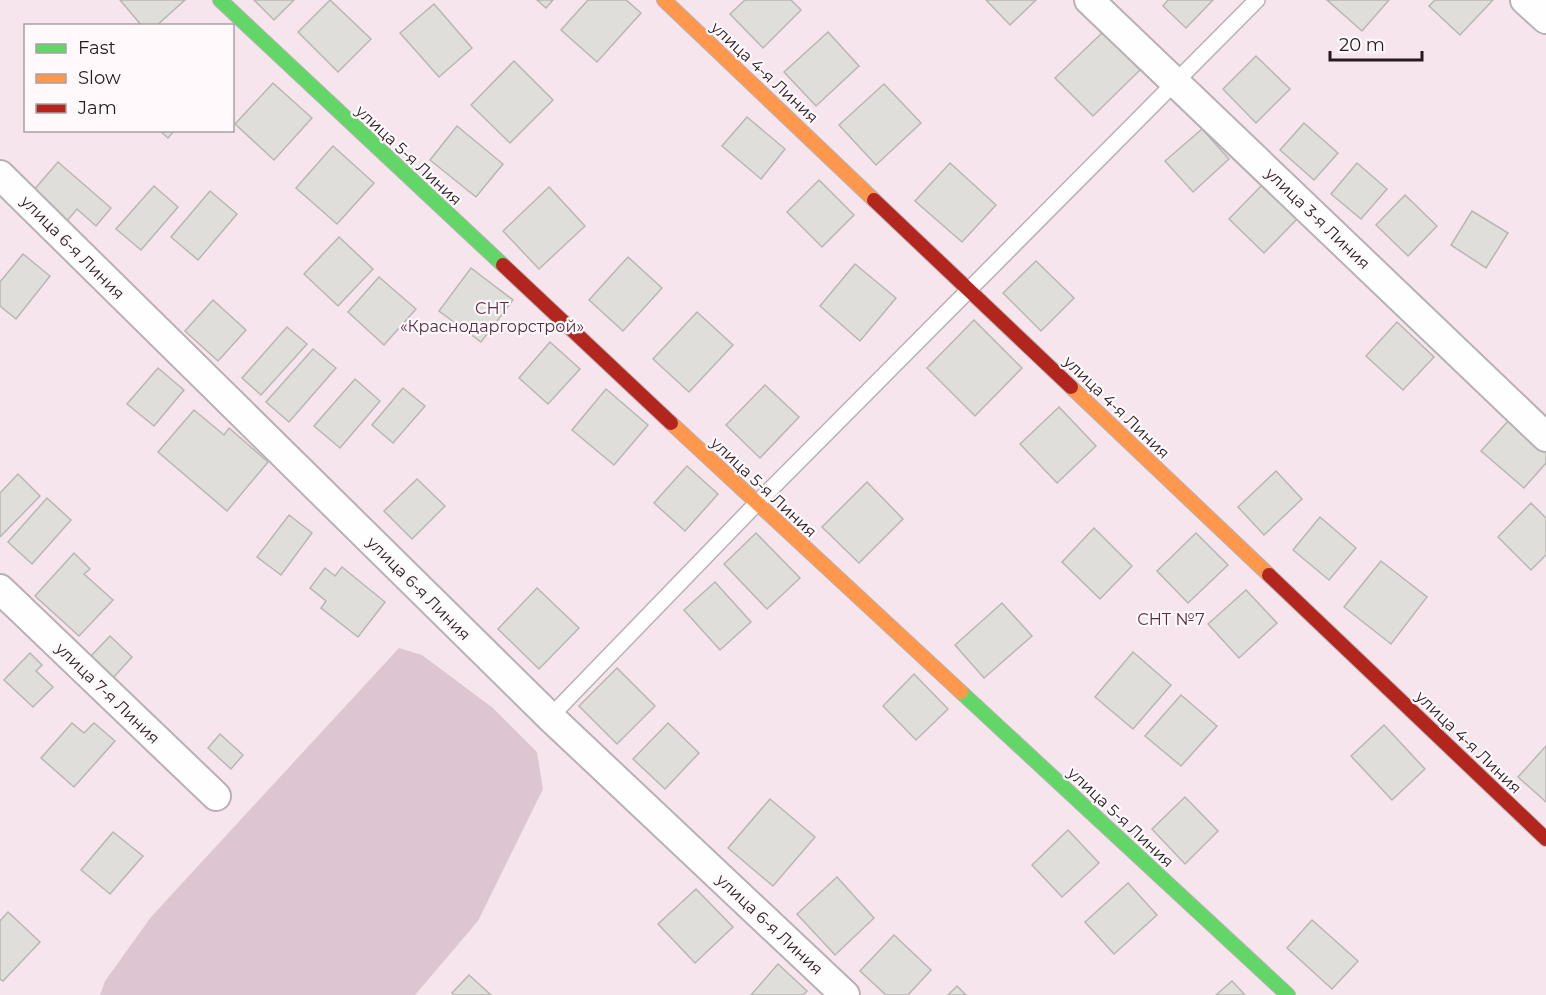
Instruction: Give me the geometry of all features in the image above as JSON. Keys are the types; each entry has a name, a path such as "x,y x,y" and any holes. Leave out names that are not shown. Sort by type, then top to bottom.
{"street":[{"name":"улица 5-я Линия","path":"220,0 757,503 1288,995"},
{"name":"улица 4-я Линия","path":"664,0 1546,839"},
{"name":"улица 3-я Линия","path":"1089,0 1546,436"},
{"path":"1526,0 1546,19"},
{"name":"улица 6-я Линия","path":"0,175 550,717 845,995"},
{"name":"улица 7-я Линия","path":"0,589 216,796"}],"lane":[{"path":"550,717 757,503 1257,0"}],"green space":[{"path":"0,0 1546,0 1546,995 0,995"}],"shaded area":[{"path":"399,648 422,655 493,708 537,752 543,789 478,921 415,995 100,995 105,981 151,917"}],"building":[{"path":"120,0 185,0 158,24 140,24"},
{"path":"254,0 294,0 274,20"},
{"path":"330,0 371,39 338,72 298,32"},
{"path":"537,0 553,0 546,8"},
{"path":"588,0 626,0 641,13 597,62 561,30"},
{"path":"745,0 791,0 801,10 763,48 730,14"},
{"path":"986,0 1036,0 1010,25"},
{"path":"1168,0 1213,0 1186,28 1163,6"},
{"path":"1327,0 1389,0 1362,31"},
{"path":"1435,0 1493,0 1460,35 1429,6"},
{"path":"434,4 472,48 439,77 400,33"},
{"path":"828,32 859,66 816,106 784,72"},
{"path":"1103,32 1140,70 1093,116 1055,78"},
{"path":"1256,56 1290,89 1256,123 1223,89"},
{"path":"514,61 553,100 510,143 471,105"},
{"path":"273,83 312,118 274,160 235,124"},
{"path":"884,84 921,123 876,165 839,125"},
{"path":"747,117 785,149 761,179 722,146"},
{"path":"1304,123 1338,153 1314,180 1280,150"},
{"path":"457,126 503,164 476,197 430,160"},
{"path":"1202,129 1229,159 1193,192 1165,161"},
{"path":"161,132 173,132 168,138"},
{"path":"333,146 374,183 337,224 296,188"},
{"path":"58,162 111,208 96,226 77,209 67,221 33,191"},
{"path":"950,163 996,205 962,242 915,201"},
{"path":"1357,163 1387,189 1361,219 1331,194"},
{"path":"819,180 854,215 822,247 787,212"},
{"path":"1262,185 1298,218 1264,253 1229,219"},
{"path":"154,186 178,207 141,250 116,229"},
{"path":"549,187 585,226 539,269 503,231"},
{"path":"210,191 237,214 198,260 171,237"},
{"path":"1405,195 1437,226 1408,256 1376,225"},
{"path":"1472,211 1508,233 1486,268 1451,245"},
{"path":"339,237 373,269 338,306 304,274"},
{"path":"23,254 50,276 16,319 0,306 0,282"},
{"path":"628,257 662,288 623,331 589,300"},
{"path":"1036,261 1074,298 1041,331 1003,293"},
{"path":"855,264 896,298 860,341 820,306"},
{"path":"471,268 513,300 481,342 439,311"},
{"path":"379,277 416,309 384,345 348,312"},
{"path":"213,300 246,330 218,361 185,331"},
{"path":"697,312 733,345 689,392 653,359"},
{"path":"974,320 1022,368 975,416 927,368"},
{"path":"1397,322 1434,357 1403,390 1366,356"},
{"path":"287,327 307,344 261,395 242,378"},
{"path":"550,342 580,369 548,404 519,378"},
{"path":"313,349 336,368 289,422 266,402"},
{"path":"158,368 184,390 154,426 127,404"},
{"path":"355,379 380,401 340,448 314,426"},
{"path":"765,385 799,417 760,458 726,425"},
{"path":"403,388 425,406 393,443 372,425"},
{"path":"606,389 648,425 614,465 572,430"},
{"path":"1059,407 1096,446 1057,483 1020,444"},
{"path":"194,410 224,435 229,428 268,462 227,511 158,452"},
{"path":"1509,420 1546,452 1546,463 1524,488 1481,451"},
{"path":"687,466 718,494 685,531 654,503"},
{"path":"1276,471 1302,499 1264,535 1238,507"},
{"path":"18,474 40,496 0,537 0,493"},
{"path":"417,479 445,506 412,539 384,511"},
{"path":"867,482 903,519 859,563 822,527"},
{"path":"47,498 71,520 32,564 8,542"},
{"path":"1531,503 1546,518 1546,555 1531,570 1498,537"},
{"path":"289,515 312,533 281,575 257,557"},
{"path":"1320,517 1356,548 1329,580 1293,550"},
{"path":"1094,528 1132,566 1100,599 1062,562"},
{"path":"756,533 800,578 767,609 724,564"},
{"path":"1196,533 1228,565 1188,603 1157,571"},
{"path":"74,553 90,569 84,574 113,600 79,636 35,596"},
{"path":"1381,561 1427,597 1391,644 1344,607"},
{"path":"342,567 385,602 358,637 321,608 326,601 310,588 325,568 335,576"},
{"path":"715,582 751,622 720,650 684,610"},
{"path":"537,588 579,628 539,669 498,629"},
{"path":"1246,590 1277,623 1239,658 1208,624"},
{"path":"1002,603 1032,636 984,678 955,645"},
{"path":"110,636 132,657 113,678 90,657"},
{"path":"1133,652 1171,685 1133,729 1095,697"},
{"path":"30,653 42,665 36,671 53,687 33,707 4,680"},
{"path":"617,668 655,706 617,744 579,706"},
{"path":"914,674 948,709 916,740 883,706"},
{"path":"1181,695 1217,726 1181,766 1145,736"},
{"path":"72,723 84,733 94,723 115,741 74,787 41,758"},
{"path":"668,723 699,753 665,789 633,759"},
{"path":"1384,725 1425,769 1392,800 1351,756"},
{"path":"220,734 243,755 231,769 208,748"},
{"path":"1546,746 1546,802 1518,777"},
{"path":"1185,797 1218,831 1185,864 1152,829"},
{"path":"770,799 815,837 773,886 728,848"},
{"path":"1068,830 1099,863 1062,897 1032,865"},
{"path":"113,832 143,856 110,894 81,870"},
{"path":"837,877 874,918 835,955 797,914"},
{"path":"1128,883 1157,915 1114,954 1085,922"},
{"path":"696,889 733,927 695,963 658,924"},
{"path":"8,912 40,942 3,981 0,979 0,921"},
{"path":"1312,920 1358,961 1332,989 1287,948"},
{"path":"894,935 931,970 908,995 886,995 860,971"},
{"path":"778,964 807,991 803,995 751,995"},
{"path":"469,975 491,995 454,995 452,993"},
{"path":"1232,981 1245,995 1216,995"},
{"path":"957,986 966,995 948,995"}],"traffic: fast":[{"path":"220,0 503,265"},
{"path":"961,692 1288,995"}],"traffic: slow":[{"path":"664,0 874,200"},
{"path":"1071,387 1269,575"},
{"path":"671,423 961,692"}],"traffic: jam":[{"path":"874,200 1071,387"},
{"path":"503,265 671,423"},
{"path":"1269,575 1546,839"}],"park label":[{"name":"СНТ «Краснодаргорстрой»","path":"492,317"},
{"name":"СНТ №7","path":"1171,619"}]}
